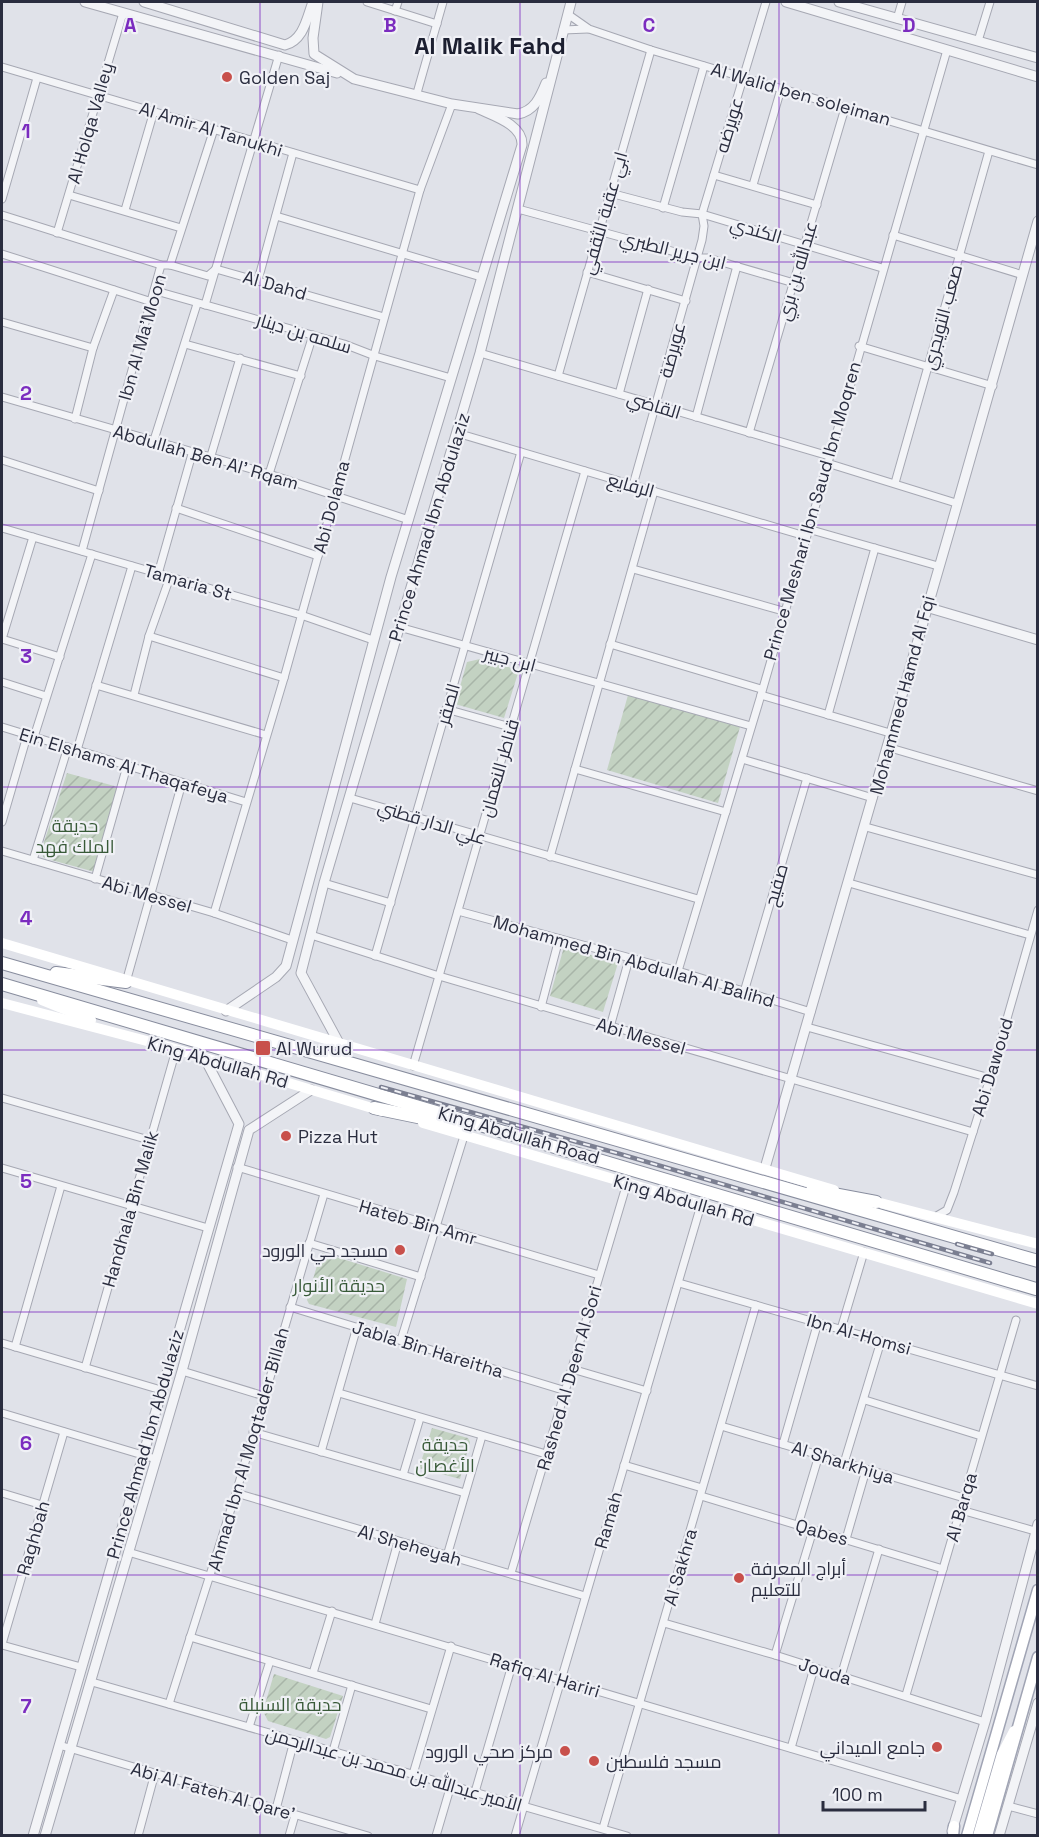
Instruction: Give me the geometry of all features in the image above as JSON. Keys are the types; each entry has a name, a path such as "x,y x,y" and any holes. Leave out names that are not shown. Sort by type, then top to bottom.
{"highway":[{"path":"2,963 126,982"},
{"name":"King Abdullah Road","path":"2,963 527,1114 630,1147 1038,1261"},
{"name":"King Abdullah Road","path":"2,984 725,1196 1037,1300"},
{"path":"374,1108 496,1135 527,1137"},
{"path":"727,1173 876,1202"}],"main road":[{"path":"2,943 126,982 876,1202 1038,1243"},
{"path":"17,988 68,1012 162,1045"},
{"name":"King Abdullah Rd","path":"2,1004 162,1045 1019,1299 1037,1300"},
{"path":"432,1072 527,1114"},
{"path":"725,1196 862,1251"},
{"path":"967,1836 1038,1590"},
{"path":"987,1836 1038,1657"},
{"path":"978,1836 1002,1754 1019,1723"}],"street":[{"path":"85,2 354,79 479,110 526,113 534,106 553,65"},
{"path":"144,2 280,44 290,43 300,34 316,2"},
{"path":"316,2 314,54 354,79"},
{"path":"367,2 437,24"},
{"path":"395,11 398,2"},
{"path":"417,93 444,2"},
{"name":"Prince Ahmad Ibn Abdulaziz","path":"340,1045 301,974 324,883 480,353 544,112 553,65 572,2"},
{"name":"عويرضه","path":"702,214 766,2"},
{"path":"786,2 1038,77"},
{"path":"839,2 1038,58"},
{"path":"897,19 902,2"},
{"path":"978,41 990,2"},
{"name":"Al Holqa Valley","path":"57,233 123,13"},
{"name":"Al Walid ben soleiman","path":"569,15 589,29 651,50 1038,165"},
{"path":"564,30 589,29"},
{"name":"ابي عقبة الثقفي","path":"558,376 651,50"},
{"name":"Prince Meshari Ibn Saud Ibn Moqren","path":"678,971 742,759 859,346 947,50"},
{"path":"153,443 185,344 216,269 279,56"},
{"name":"Al Amir Al Tanukhi","path":"2,66 420,190"},
{"path":"663,208 704,66"},
{"path":"2,199 37,78"},
{"path":"753,185 781,89"},
{"name":"Abi Dolama","path":"214,913 284,678 333,494 375,356 420,190 452,104"},
{"name":"عبدالله بن بري","path":"749,433 845,108"},
{"name":"Prince Ahmad Ibn Abdulaziz","path":"226,1011 276,977 286,966 373,640 522,145 522,138 516,129 479,110"},
{"path":"125,210 154,111"},
{"name":"Ibn Al Ma'Moon","path":"82,551 152,302 182,228 214,129"},
{"name":"صعب التويجري","path":"895,483 989,151"},
{"path":"258,280 293,153"},
{"path":"714,175 817,205"},
{"name":"الكندي","path":"610,192 692,215 702,214 882,268"},
{"path":"69,195 182,228"},
{"name":"ابن جرير الطبري","path":"518,209 697,258 708,258 794,283"},
{"name":"عويرضة","path":"633,485 697,258 704,226 702,214"},
{"path":"2,215 166,266"},
{"path":"276,216 481,278"},
{"name":"Mohammed Hamd Al Fqi","path":"765,1168 866,827 890,733 956,503 993,386 1023,275 1034,250 1038,222"},
{"path":"893,235 1023,275"},
{"path":"2,254 152,302"},
{"name":"Al Dahd","path":"166,266 208,276 216,269 384,317"},
{"path":"696,417 737,266"},
{"path":"587,272 686,301"},
{"path":"619,394 648,289"},
{"path":"75,419 93,348 114,290"},
{"name":"سلمه بن دينار","path":"156,291 314,335 451,378"},
{"path":"2,322 93,348"},
{"path":"269,474 314,335"},
{"path":"185,344 301,376"},
{"path":"859,346 993,386"},
{"name":"القاضي","path":"480,353 749,433 956,503"},
{"path":"210,459 240,358"},
{"name":"Abdullah Ben Al' Rqam","path":"2,398 153,443 269,474 409,520"},
{"name":"الرفايع","path":"457,433 654,491 938,566"},
{"name":"الصقر","path":"375,956 521,452"},
{"path":"158,574 192,454"},
{"path":"2,460 99,491"},
{"name":"قناطر النعمان","path":"413,1066 585,471"},
{"path":"550,857 654,491"},
{"path":"176,508 318,556"},
{"name":"Tamaria St","path":"2,528 301,615 373,640"},
{"path":"33,537 2,639 60,657"},
{"path":"828,715 875,548"},
{"path":"2,822 60,657 92,554"},
{"path":"77,750 132,566"},
{"path":"633,569 783,611"},
{"path":"134,694 149,636 170,577"},
{"path":"926,607 1038,640"},
{"name":"ابن جبير","path":"399,627 751,726"},
{"path":"149,636 284,678"},
{"path":"610,644 890,733"},
{"path":"2,682 46,696"},
{"path":"96,685 134,694 266,735"},
{"path":"446,709 510,727"},
{"name":"Ein Elshams Al Thaqafeya","path":"2,726 31,737 246,802"},
{"path":"346,742 365,747"},
{"path":"33,860 68,747"},
{"path":"887,747 1038,791"},
{"path":"742,759 873,798"},
{"path":"95,879 128,766"},
{"path":"575,769 726,813"},
{"name":"صفيح","path":"744,992 807,778"},
{"path":"126,982 149,893 182,783"},
{"name":"علي الدار قطني","path":"350,798 698,899"},
{"path":"866,827 1038,876"},
{"name":"Abi Messel","path":"2,851 149,893 292,940"},
{"path":"324,883 391,903"},
{"path":"849,884 1030,935"},
{"name":"Abi Dawoud","path":"935,1216 947,1210 990,1078 1038,910"},
{"name":"Mohammed Bin Abdullah Al Balihd","path":"458,911 678,971 811,1012"},
{"name":"Abi Messel","path":"311,935 610,1027 973,1132"},
{"path":"541,1006 559,939"},
{"path":"610,1027 629,958"},
{"path":"807,1027 990,1078"},
{"name":"Handhala Bin Malik","path":"85,1368 176,1050"},
{"name":"Prince Ahmad Ibn Abdulaziz","path":"33,1836 239,1124 206,1059"},
{"name":"Prince Ahmad Ibn Abdulaziz","path":"45,1836 182,1371 249,1130 311,1090"},
{"path":"2,1098 150,1140"},
{"path":"401,1340 464,1136"},
{"name":"Hateb Bin Amr","path":"237,1167 599,1275"},
{"path":"2,1168 208,1228"},
{"name":"Rashed Al Deen Al Sori","path":"511,1573 627,1183"},
{"path":"15,1347 61,1186"},
{"name":"Ahmad Ibn Al Moqtader Billah","path":"169,1704 236,1492 324,1194"},
{"name":"Ramah","path":"515,1836 701,1205"},
{"path":"309,1243 421,1277"},
{"path":"841,1329 862,1251"},
{"name":"Ibn Al-Homsi","path":"679,1283 1038,1386"},
{"name":"Al Sakhra","path":"603,1828 756,1305"},
{"name":"Jabla Bin Hareitha","path":"290,1307 566,1391"},
{"name":"Al Barqa","path":"906,1695 1016,1320"},
{"path":"783,1444 818,1322"},
{"path":"321,1452 357,1327"},
{"path":"844,1463 865,1400 881,1341"},
{"path":"2,1343 161,1390"},
{"path":"572,1369 647,1391"},
{"path":"182,1371 264,1396"},
{"path":"339,1393 546,1455"},
{"path":"865,1400 981,1436"},
{"path":"2,1413 156,1459"},
{"path":"403,1475 420,1418"},
{"name":"Al Sharkhiya","path":"722,1426 964,1498"},
{"name":"Raghbah","path":"2,1645 64,1432"},
{"path":"253,1432 465,1493"},
{"path":"447,1556 482,1436"},
{"path":"798,1525 819,1455"},
{"name":"Qabes","path":"624,1465 813,1530 943,1569"},
{"path":"846,1539 866,1470"},
{"name":"Al Sheheyah","path":"236,1492 585,1596"},
{"path":"2,1493 42,1505"},
{"path":"953,1832 985,1722 1036,1528 961,1510"},
{"path":"124,1518 137,1521"},
{"path":"775,1655 813,1530"},
{"path":"375,1624 398,1542"},
{"path":"841,1676 879,1549"},
{"name":"Rafiq Al Hariri","path":"128,1552 962,1799"},
{"path":"313,1673 332,1611"},
{"name":"Jouda","path":"664,1623 906,1695 985,1722"},
{"path":"190,1637 431,1709"},
{"path":"2,1645 81,1667"},
{"path":"413,1774 451,1646"},
{"path":"249,1727 270,1661"},
{"path":"475,1792 512,1665"},
{"path":"791,1748 814,1668"},
{"name":"الأمير عبدالله بن محمد بن عبدالرحمن","path":"92,1682 627,1836"},
{"path":"333,1750 352,1685"},
{"path":"999,1836 1038,1703"},
{"path":"276,1809 294,1741"},
{"name":"Abi Al Fateh Al Qare'","path":"59,1745 368,1836"},
{"path":"138,1836 155,1773"},
{"path":"436,1836 451,1785"},
{"path":"1008,1806 1038,1814"},
{"path":"289,1836 295,1815"}],"green space":[{"path":"480,659 519,670 504,718 455,704 467,662"},
{"path":"628,695 740,727 718,803 607,770"},
{"name":"حديقة الملك فهد","path":"67,773 118,787 95,872 44,858 41,851"},
{"path":"564,947 618,963 603,1012 550,996"},
{"name":"حديقة الأنوار","path":"323,1253 407,1279 396,1327 309,1304 307,1300 320,1255"},
{"name":"حديقة الأغصان","path":"432,1428 468,1438 470,1442 460,1479 419,1468"},
{"name":"حديقة السنبلة","path":"274,1674 343,1696 330,1737 326,1739 268,1721 263,1711"}],"railway":[{"path":"381,1087 620,1154 990,1263"},
{"path":"957,1244 992,1254"}],"place":[{"name":"Golden Saj","path":"227,77"},
{"name":"Al Wurud","path":"263,1048"},
{"name":"Pizza Hut","path":"286,1136"},
{"name":"مسجد حي الورود","path":"400,1250"},
{"name":"أبراج المعرفة للتعليم","path":"739,1578"},
{"name":"جامع الميداني","path":"937,1747"},
{"name":"مركز صحي الورود","path":"565,1751"},
{"name":"مسجد فلسطين","path":"594,1761"}],"district":[{"name":"Al Malik Fahd","path":"490,45"}]}
